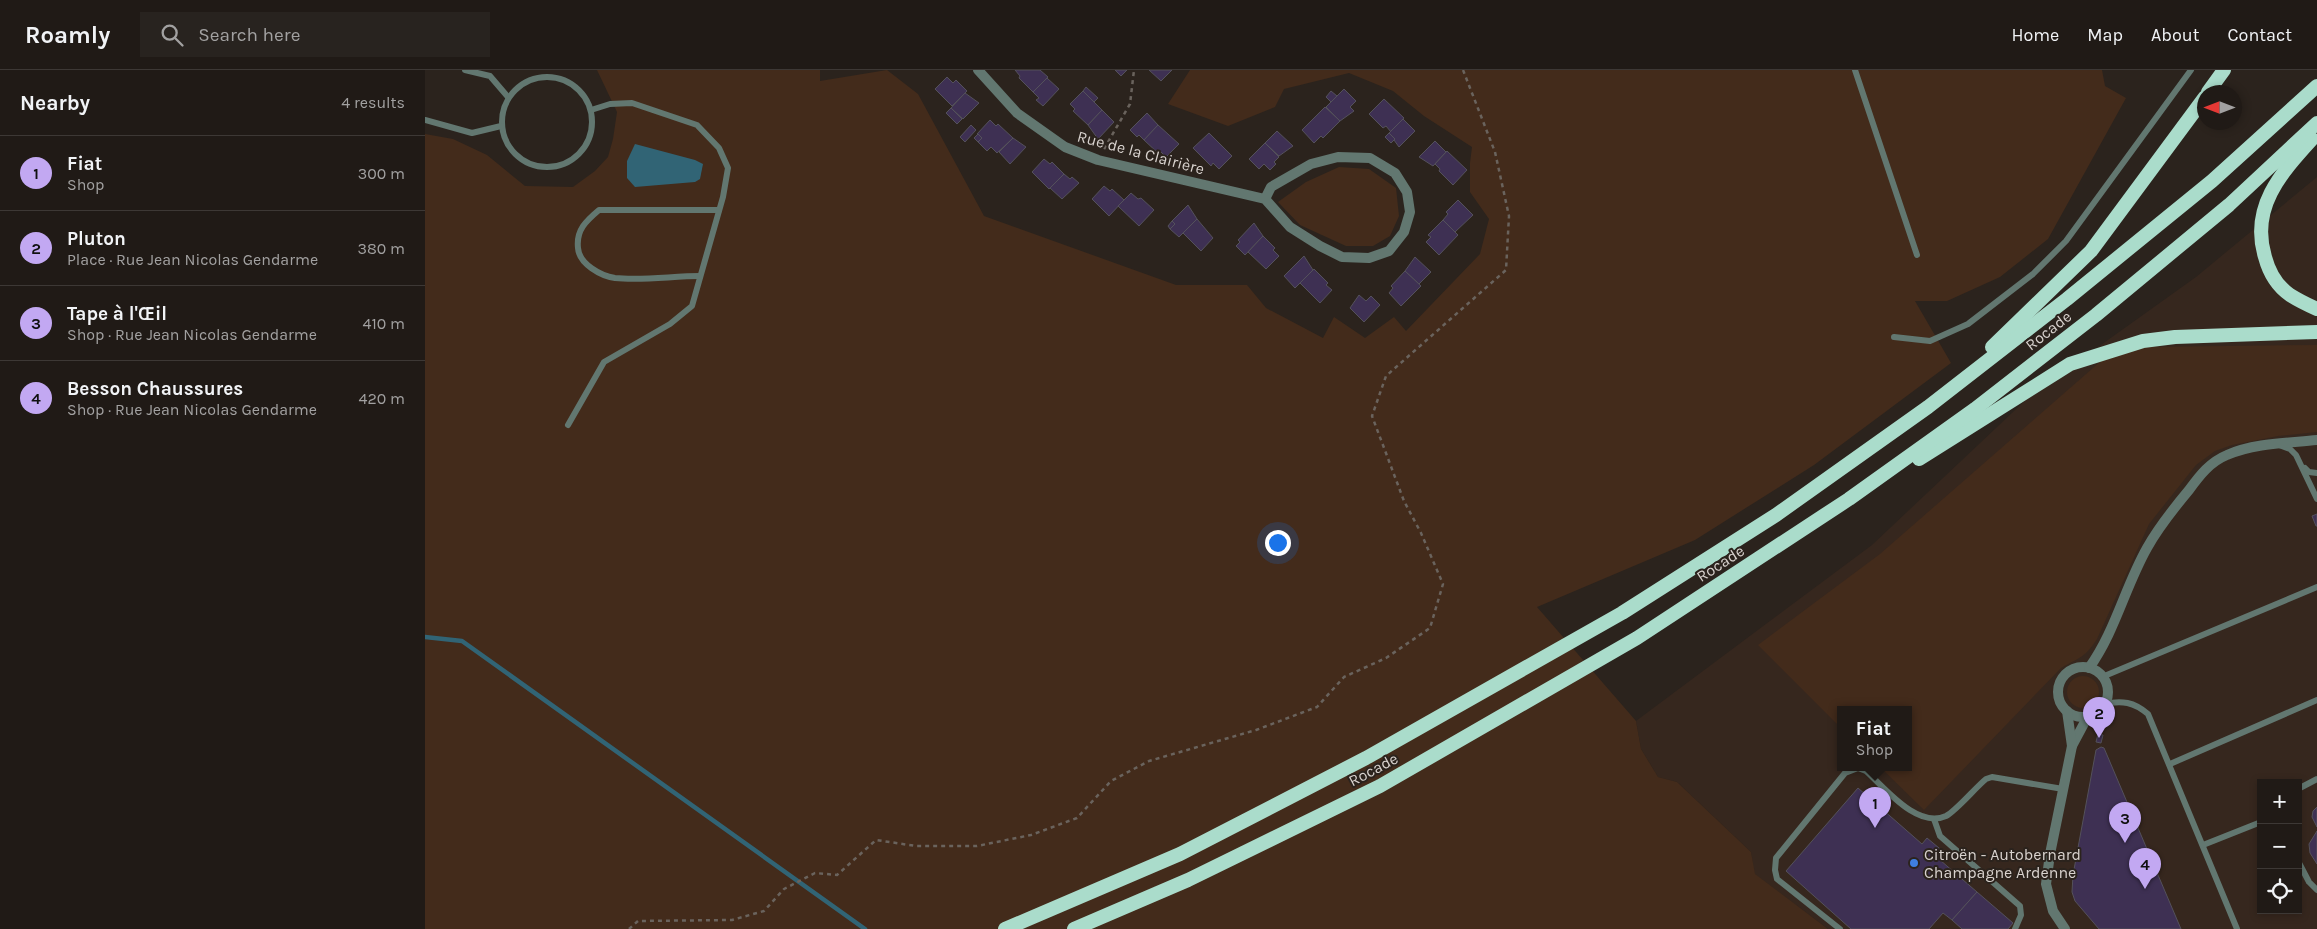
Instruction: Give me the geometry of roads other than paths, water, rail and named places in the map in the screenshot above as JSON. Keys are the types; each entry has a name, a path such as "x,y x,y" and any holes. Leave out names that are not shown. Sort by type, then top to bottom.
{"highway":[{"path":"2213,85 2225,70"},
{"path":"1005,929 1189,849 1365,758 1622,613 1775,515 1928,407 2067,300 2212,181 2317,86"},
{"path":"1928,407 2032,310 2091,251 2197,108"},
{"name":"Rocade","path":"1074,929 1187,880 1381,786 1637,638 1849,499 1975,409 2096,315 2229,205 2317,123"},
{"path":"2317,134 2289,163 2268,196 2260,222 2260,240 2268,267 2276,282 2289,294 2317,309"},
{"path":"1849,499 1938,448 2070,364 2143,341 2175,337 2314,333"}],"street":[{"name":"Rue de la Clairière","path":"978,70 985,80 1017,113 1065,148 1098,160 1265,199"},
{"path":"1338,157 1370,158 1395,173 1407,192 1410,212 1404,232 1389,251 1369,258 1342,257 1290,227 1265,199 1271,187 1311,164 1338,157"},
{"path":"2089,668 2104,645 2147,548 2175,507 2211,463 2229,454 2274,444 2317,440"},
{"path":"2067,711 2080,717 2097,712 2104,704 2108,690 2103,677 2089,668 2073,669 2061,680 2058,697 2067,711 2072,746"},
{"path":"2065,929 2053,911 2046,884 2049,854 2072,746 2087,716"}],"lane":[{"path":"465,70 490,76 508,97"},
{"path":"1855,70 1917,255"},
{"path":"1893,337 1930,341 1938,338 1968,324 2033,274 2067,241 2191,70"},
{"path":"546,76 561,79 579,91 591,110 592,125 589,140 569,162 555,167 539,167 525,162 513,153 505,140 501,126 502,111 508,97 519,86 531,79 546,76"},
{"path":"568,425 604,362 669,324 692,306 719,210 728,168 719,148 697,125 632,104 610,104 591,110"},
{"path":"425,120 472,133 501,126"},
{"path":"700,276 613,278 591,270 578,252 577,238 583,224 599,210 719,210"},
{"path":"2274,444 2290,449 2317,488"},
{"path":"2302,465 2309,472 2317,473"},
{"path":"2312,482 2317,499"},
{"path":"2103,677 2317,587"},
{"path":"2170,764 2317,700"},
{"path":"2104,704 2129,702 2139,706 2148,714 2237,929"},
{"path":"1840,929 1777,879 1775,870 1776,858 1845,773 1850,771"},
{"path":"1866,771 1914,814 1934,819 1947,816 1986,779 1993,777 2063,789"},
{"path":"2302,787 2317,779"},
{"path":"1934,819 1940,836 2020,906 2021,915 2015,929"},
{"path":"2203,845 2257,823"},
{"path":"2302,868 2309,882 2317,890"}],"water":[{"path":"635,144 695,160 703,164 700,179 695,182 635,187 627,178 627,161"}],"waterway":[{"path":"425,637 462,641 865,929"}],"place":[{"name":"Pluton","path":"2099,738"},
{"name":"Fiat","path":"1875,828"},
{"name":"Tape à l'Œil","path":"2125,843"},
{"name":"Citroën - Autobernard Champagne Ardenne","path":"1914,863"},
{"name":"Besson Chaussures","path":"2145,889"}]}
